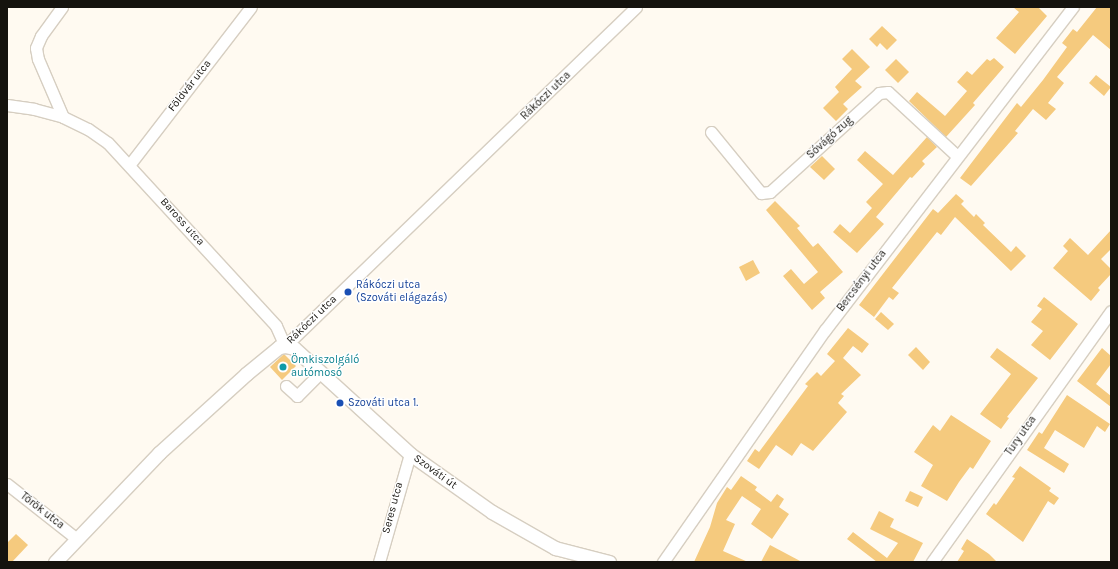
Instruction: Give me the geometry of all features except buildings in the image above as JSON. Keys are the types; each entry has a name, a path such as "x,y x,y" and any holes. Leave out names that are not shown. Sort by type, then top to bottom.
{"main road":[{"name":"Szováti út","path":"285,346 294,348 410,454 492,512 537,540 576,555 609,562"},
{"name":"Rákóczi utca","path":"55,562 159,453 246,374 278,347 285,346"}],"street":[{"path":"62,7 41,36 36,48 38,59 63,117"},
{"name":"Földvár utca","path":"130,164 251,7"},
{"name":"Rákóczi utca","path":"285,346 636,7"},
{"name":"Bercsényi utca","path":"664,562 825,330 1072,7"},
{"name":"Sóvágó zug","path":"711,132 761,193 770,192 879,93 888,92 957,156"},
{"name":"Baross utca","path":"7,106 34,109 63,117 98,134 130,164 276,326 285,346"},
{"name":"Tury utca","path":"932,562 1111,311"},
{"path":"286,386 298,396 320,373"},
{"name":"Seres utca","path":"379,562 410,454"},
{"name":"Török utca","path":"7,484 77,539"}],"place":[{"name":"Rákóczi utca (Szováti elágazás)","path":"348,292"},
{"name":"Ömkiszolgáló autómosó","path":"283,367"},
{"name":"Szováti utca 1.","path":"340,403"}]}
